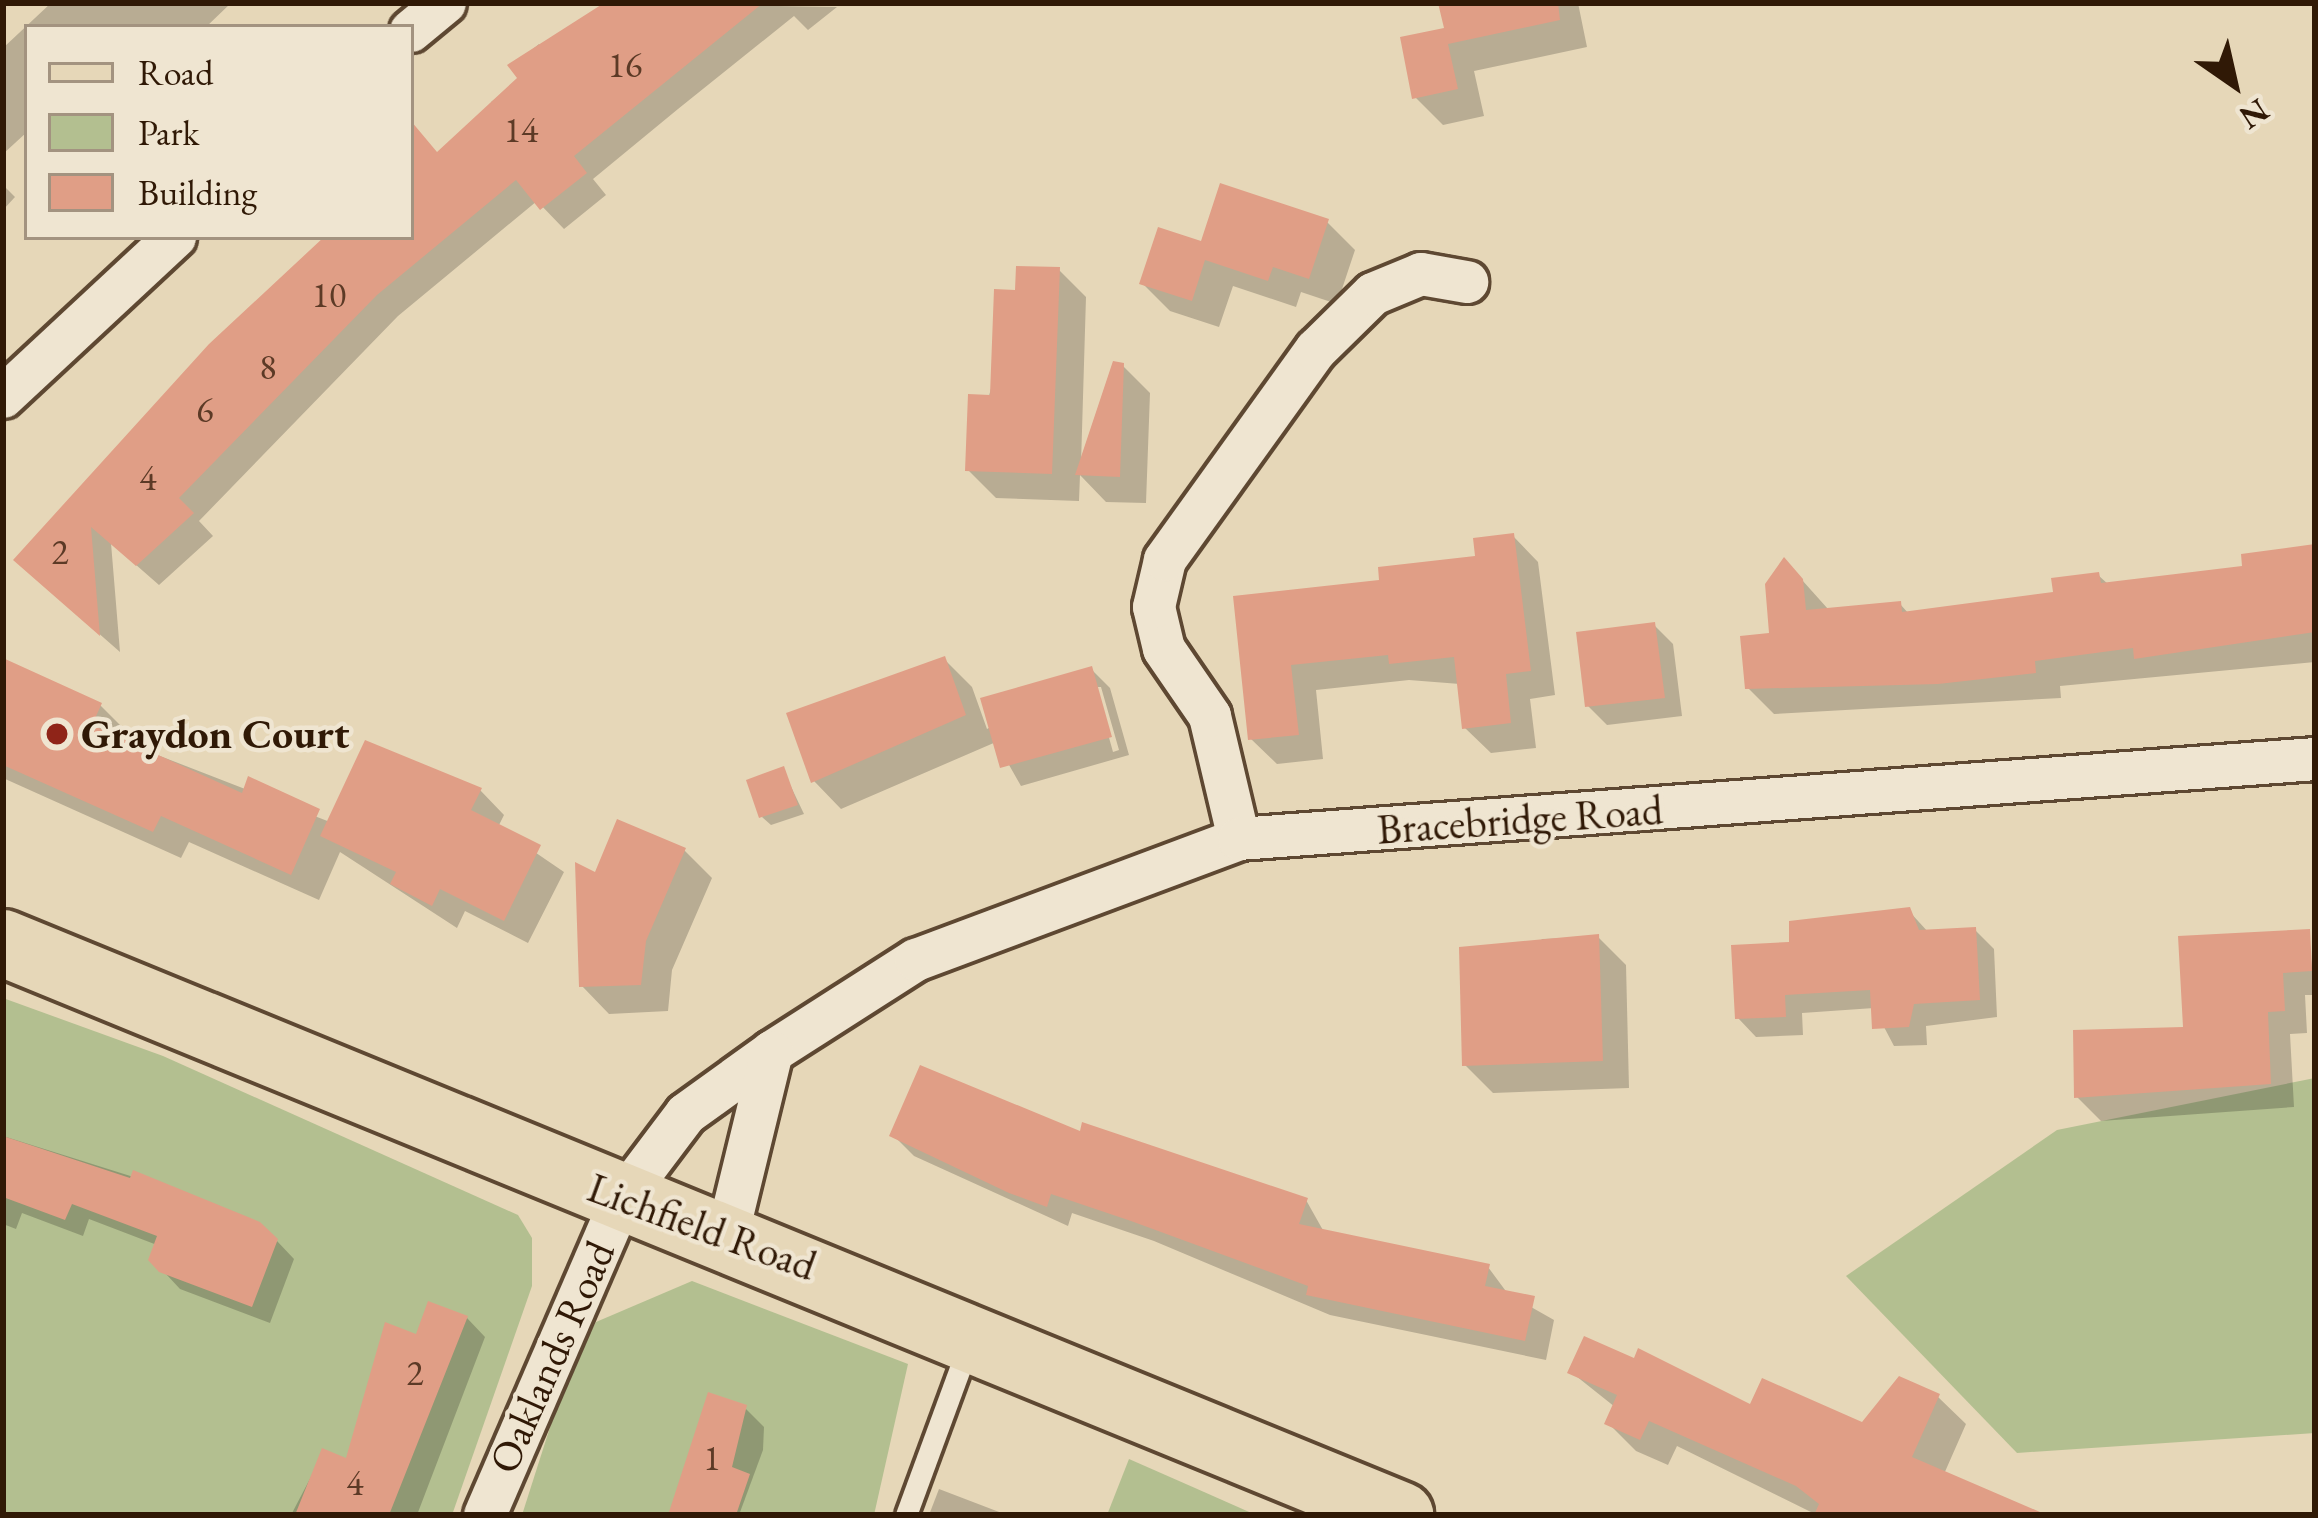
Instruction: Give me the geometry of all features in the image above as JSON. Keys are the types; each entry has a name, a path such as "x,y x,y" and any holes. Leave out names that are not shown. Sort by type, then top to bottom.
{"main road":[{"name":"Lichfield Road","path":"3,943 622,1199 728,1233 973,1332 1400,1515"}],"street":[{"path":"414,29 445,3"},
{"path":"3,398 173,240"},
{"path":"1239,839 1210,716 1165,649 1154,607 1165,560 1316,350 1373,294 1421,274 1467,282"},
{"name":"Bracebridge Road","path":"622,1199 686,1114 772,1052 916,960 1239,839 2315,759"},
{"path":"728,1233 772,1052"},
{"name":"Oaklands Road","path":"485,1515 622,1199"}],"lane":[{"path":"906,1515 973,1332"}],"green space":[{"path":"3,998 163,1056 518,1215 532,1238 532,1286 452,1515 3,1515"},
{"path":"2315,1078 2315,1433 2017,1453 1846,1276 2057,1130"},
{"path":"692,1281 908,1364 874,1515 522,1515 567,1374 596,1322"},
{"path":"1129,1459 1195,1488 1256,1515 1107,1515"}],"building":[{"path":"604,3 763,3 574,156 587,173 540,210 516,180 377,295 179,498 194,513 136,566 91,527 100,636 13,560 209,344 321,240 414,240 414,125 437,152 517,78 507,65"},
{"path":"1438,3 1558,3 1560,20 1448,44 1458,89 1412,99 1400,37 1444,28"},
{"path":"1220,183 1329,219 1309,279 1273,267 1268,281 1205,260 1192,301 1139,284 1158,227 1201,241"},
{"path":"1016,266 1060,267 1052,474 965,471 968,394 990,395 994,289 1015,290"},
{"path":"1113,361 1124,363 1120,477 1075,475"},
{"path":"1514,533 1531,671 1506,674 1511,723 1462,729 1454,657 1389,664 1388,655 1291,665 1299,735 1248,740 1233,596 1379,580 1378,567 1475,556 1473,538"},
{"path":"2315,544 2315,632 2134,659 2133,648 2035,661 2036,673 1938,684 1745,689 1740,636 1769,633 1765,584 1784,557 1803,579 1806,610 1901,601 1902,612 2053,592 2051,578 2099,572 2101,583 2242,566 2241,554"},
{"path":"1655,622 1665,698 1585,707 1576,632"},
{"path":"945,656 966,715 811,783 786,713"},
{"path":"3,658 102,703 92,725 242,793 248,776 320,809 291,875 161,816 153,832 3,765"},
{"path":"1092,666 1112,737 1000,768 980,698"},
{"path":"365,740 482,788 471,810 541,845 504,921 440,889 432,906 390,884 396,872 320,836"},
{"path":"784,766 798,805 759,818 746,780"},
{"path":"617,819 686,848 646,941 641,985 579,987 575,862 595,872"},
{"path":"1910,907 1919,930 1976,927 1980,1000 1914,1004 1909,1027 1872,1029 1870,990 1785,995 1786,1017 1735,1019 1731,945 1789,942 1789,921"},
{"path":"2310,929 2312,971 2283,973 2285,1011 2268,1012 2271,1084 2074,1098 2073,1030 2183,1027 2178,936"},
{"path":"1599,934 1603,1061 1462,1066 1459,947"},
{"path":"920,1065 1080,1131 1082,1122 1308,1198 1299,1224 1490,1264 1485,1286 1535,1296 1525,1341 1306,1295 1308,1286 1131,1221 1051,1194 1047,1207 1009,1193 889,1136"},
{"path":"3,1136 130,1178 133,1170 260,1222 278,1239 252,1307 159,1272 148,1260 157,1236 72,1204 65,1220 3,1197"},
{"path":"428,1301 468,1316 389,1515 295,1515 322,1448 346,1458 385,1322 416,1334"},
{"path":"1584,1336 1634,1358 1638,1348 1750,1404 1762,1378 1862,1422 1899,1376 1940,1394 1912,1457 2047,1515 1814,1515 1819,1504 1796,1486 1649,1421 1640,1440 1604,1424 1617,1395 1567,1373"},
{"path":"708,1392 747,1405 732,1467 750,1474 736,1515 668,1515"}],"place":[{"name":"Graydon Court","path":"57,734"}]}
